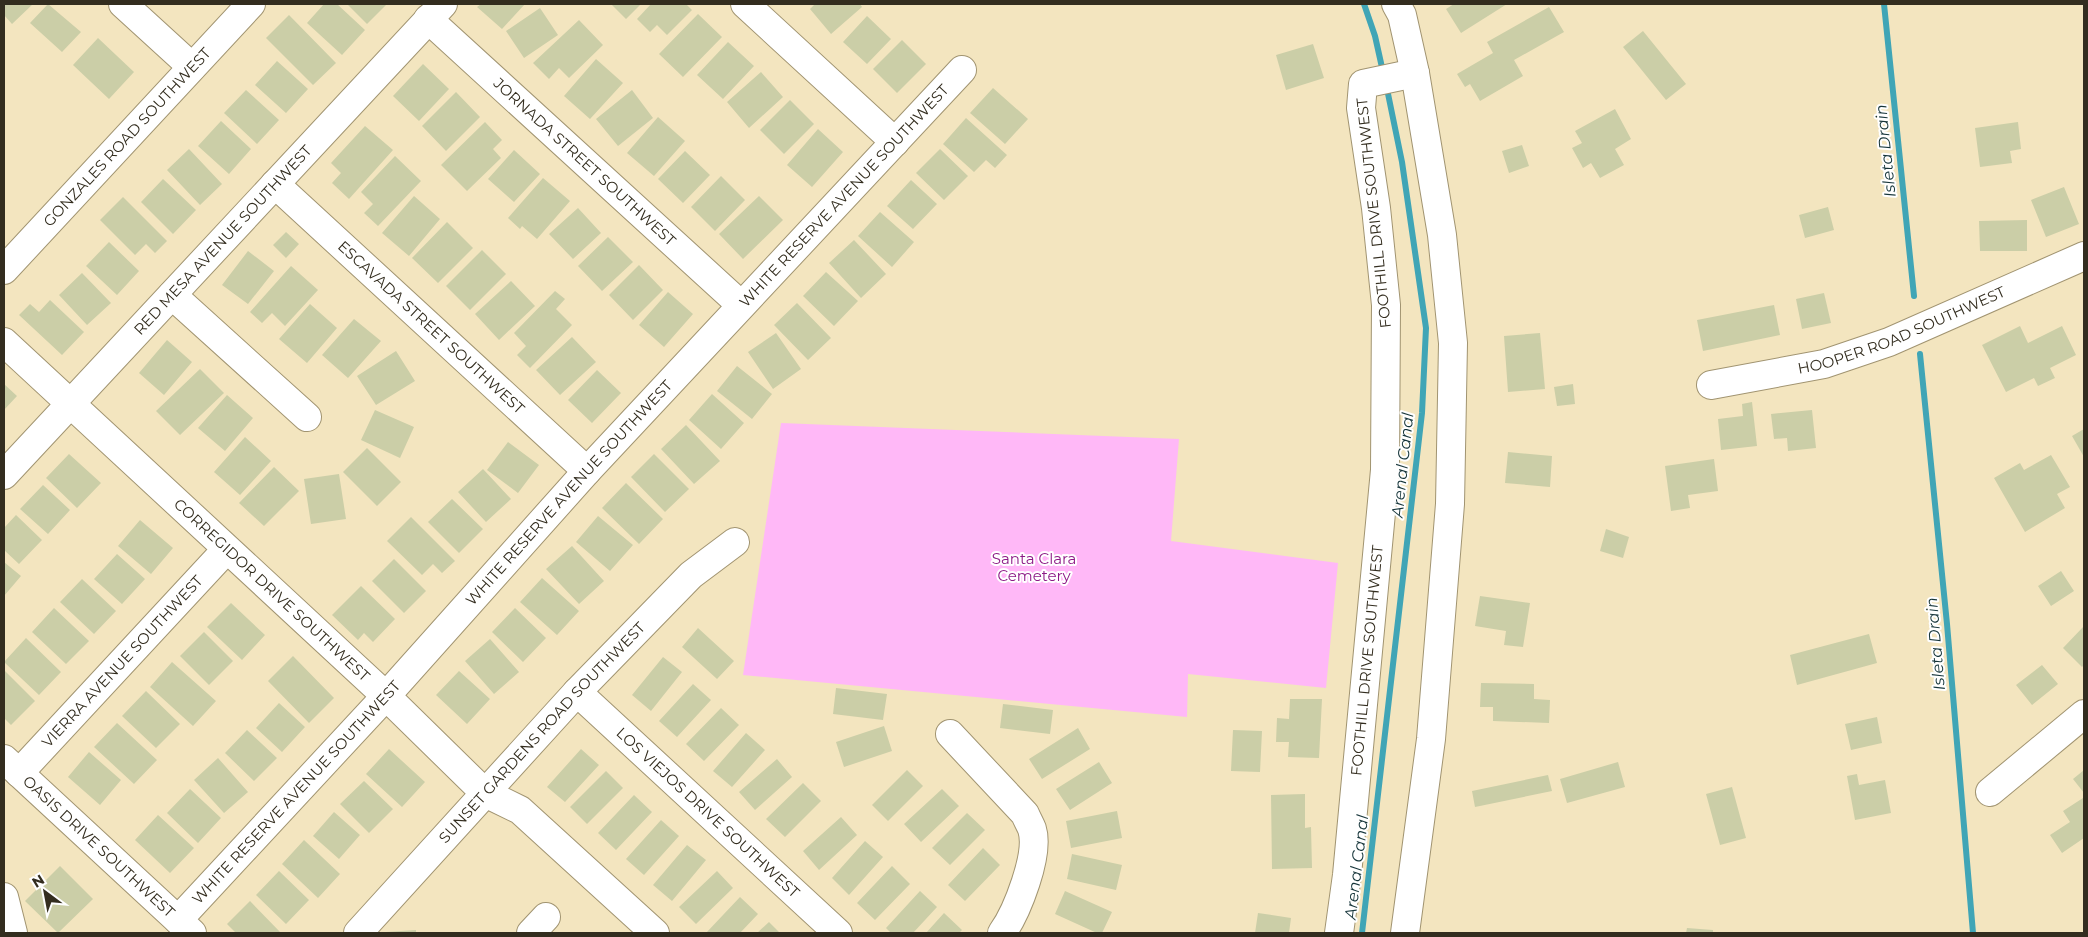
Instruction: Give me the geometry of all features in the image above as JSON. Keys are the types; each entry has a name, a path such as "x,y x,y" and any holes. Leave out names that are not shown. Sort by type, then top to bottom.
{"street":[{"path":"124,4 192,67"},
{"name":"GONZALES ROAD SOUTHWEST","path":"4,270 251,4"},
{"path":"744,4 895,142"},
{"path":"1396,4 1402,15 1410,74 1442,235 1452,343 1450,504 1431,739 1405,933"},
{"name":"RED MESA AVENUE SOUTHWEST","path":"4,476 436,12"},
{"name":"JORNADA STREET SOUTHWEST","path":"436,12 741,305"},
{"name":"WHITE RESERVE AVENUE SOUTHWEST","path":"186,927 386,696 587,471 962,70"},
{"name":"FOOTHILL DRIVE SOUTHWEST","path":"1339,933 1347,876 1385,470 1386,305 1376,208 1362,108 1363,84 1410,74"},
{"name":"ESCAVADA STREET SOUTHWEST","path":"275,184 587,471"},
{"name":"HOOPER ROAD SOUTHWEST","path":"1711,385 1824,364 1889,342 2084,256"},
{"path":"172,295 307,417"},
{"name":"CORREGIDOR DRIVE SOUTHWEST","path":"4,342 226,550 386,696 485,793 520,810 655,933"},
{"name":"SUNSET GARDENS ROAD SOUTHWEST","path":"358,933 577,692 691,575 735,542"},
{"name":"VIERRA AVENUE SOUTHWEST","path":"11,766 226,550"},
{"name":"LOS VIEJOS DRIVE SOUTHWEST","path":"577,692 838,933"},
{"path":"1990,792 2084,714"},
{"path":"950,734 1025,814 1032,830 1032,859 1012,919 1002,933"},
{"name":"OASIS DRIVE SOUTHWEST","path":"11,766 186,927"},
{"path":"4,897 13,933"}],"green space":[{"name":"Santa Clara Cemetery","path":"781,423 1179,439 1171,541 1338,563 1326,688 1188,674 1187,717 743,675"}],"building":[{"path":"4,4 33,4 12,24 4,15"},
{"path":"48,4 81,32 62,52 30,23"},
{"path":"324,4 337,4 365,30 342,55 307,23"},
{"path":"347,4 387,4 367,24"},
{"path":"481,4 525,4 502,29 477,7"},
{"path":"611,4 641,4 626,19"},
{"path":"651,4 686,4 692,10 667,35 657,25 650,32 637,19"},
{"path":"815,4 860,4 862,7 831,34 810,9"},
{"path":"1454,4 1507,4 1461,33 1446,9"},
{"path":"1549,7 1564,32 1514,60 1523,76 1480,101 1470,84 1465,87 1457,74 1493,53 1487,42"},
{"path":"540,8 558,35 524,58 506,31"},
{"path":"698,14 722,37 683,77 659,54"},
{"path":"289,15 336,63 313,85 266,38"},
{"path":"867,16 891,39 867,64 843,42"},
{"path":"579,20 603,45 569,78 559,68 549,79 533,63"},
{"path":"1643,31 1686,84 1666,100 1623,47"},
{"path":"98,38 134,72 109,99 73,65"},
{"path":"902,40 926,64 897,93 873,69"},
{"path":"728,42 754,66 723,99 697,75"},
{"path":"1313,44 1324,78 1286,90 1276,55"},
{"path":"596,59 623,83 590,119 564,96"},
{"path":"277,61 308,89 286,113 255,85"},
{"path":"423,64 449,89 419,121 393,96"},
{"path":"761,72 783,97 749,128 727,102"},
{"path":"993,88 1028,119 1005,144 970,113"},
{"path":"246,90 279,120 257,144 224,113"},
{"path":"632,90 653,118 618,146 596,119"},
{"path":"456,92 480,117 446,151 422,126"},
{"path":"790,100 814,124 784,154 760,130"},
{"path":"1615,109 1631,139 1615,149 1624,165 1600,178 1591,163 1583,168 1572,148 1582,143 1575,131"},
{"path":"658,117 685,141 654,176 627,153"},
{"path":"966,118 1007,155 995,168 986,160 974,172 943,144"},
{"path":"221,121 251,149 229,174 198,146"},
{"path":"485,122 502,140 493,149 501,158 467,191 441,165"},
{"path":"2018,122 2021,149 2010,151 2012,163 1980,167 1975,128"},
{"path":"365,126 393,150 349,199 332,183 341,173 331,163"},
{"path":"818,129 843,152 812,187 787,165"},
{"path":"1522,145 1529,166 1509,173 1502,151"},
{"path":"189,149 222,184 200,205 167,170"},
{"path":"940,149 968,176 944,200 916,173"},
{"path":"514,150 540,174 514,202 488,179"},
{"path":"685,151 710,175 683,203 658,179"},
{"path":"395,156 421,181 378,226 364,213 373,204 361,192"},
{"path":"721,176 745,200 715,231 691,207"},
{"path":"543,178 570,201 537,239 522,226 520,229 508,218"},
{"path":"163,179 196,210 173,234 141,202"},
{"path":"911,180 937,204 913,229 887,206"},
{"path":"2064,187 2079,224 2046,237 2031,200"},
{"path":"414,196 440,219 409,256 382,233"},
{"path":"759,196 783,220 743,259 719,234"},
{"path":"123,197 167,241 155,253 146,244 135,255 100,220"},
{"path":"1828,207 1834,230 1805,238 1799,215"},
{"path":"578,208 601,233 573,259 549,234"},
{"path":"880,212 914,242 892,267 858,236"},
{"path":"2027,220 2027,251 1980,251 1979,221"},
{"path":"447,222 473,248 438,283 412,258"},
{"path":"286,232 299,244 286,258 273,245"},
{"path":"608,237 633,262 602,291 578,266"},
{"path":"854,240 886,274 861,298 829,263"},
{"path":"109,242 139,271 117,295 86,266"},
{"path":"482,250 506,274 470,310 446,286"},
{"path":"248,251 274,271 248,304 222,285"},
{"path":"639,265 663,290 633,320 609,295"},
{"path":"291,266 318,290 285,326 272,313 262,323 250,312"},
{"path":"826,272 858,301 834,326 803,296"},
{"path":"82,273 111,303 87,325 59,295"},
{"path":"511,281 535,306 499,340 475,314"},
{"path":"555,291 565,299 556,309 572,325 530,368 517,355 526,346 514,333"},
{"path":"668,292 693,314 664,347 639,325"},
{"path":"1824,293 1831,323 1802,329 1796,299"},
{"path":"50,300 84,332 62,355 19,315 30,304 39,312"},
{"path":"797,303 831,338 808,360 774,325"},
{"path":"310,304 337,328 307,363 279,339"},
{"path":"1774,305 1780,335 1703,351 1697,320"},
{"path":"354,319 381,341 348,378 322,355"},
{"path":"2020,326 2028,343 2062,326 2076,355 2050,368 2055,378 2038,386 2034,378 2006,392 1982,345"},
{"path":"776,333 801,369 773,389 748,352"},
{"path":"1540,333 1545,389 1508,392 1504,336"},
{"path":"572,337 596,362 560,395 536,370"},
{"path":"167,340 192,362 164,395 139,373"},
{"path":"396,351 415,381 376,405 357,376"},
{"path":"737,366 772,394 752,419 717,391"},
{"path":"200,369 224,393 180,435 156,411"},
{"path":"597,370 621,393 592,423 568,400"},
{"path":"4,384 17,396 4,410"},
{"path":"1573,384 1575,404 1557,406 1554,387"},
{"path":"712,394 744,423 721,449 689,420"},
{"path":"227,395 253,418 225,451 198,428"},
{"path":"1752,402 1757,446 1721,450 1718,419 1743,416 1742,404"},
{"path":"375,410 414,427 400,458 361,440"},
{"path":"1812,410 1816,448 1788,451 1787,438 1774,439 1771,414"},
{"path":"686,425 720,461 694,484 661,449"},
{"path":"2084,429 2084,457 2072,436"},
{"path":"245,437 271,461 240,495 214,472"},
{"path":"508,442 539,465 518,493 487,470"},
{"path":"367,448 401,482 377,506 343,472"},
{"path":"1508,452 1552,456 1550,487 1505,483"},
{"path":"69,454 101,483 77,508 46,478"},
{"path":"654,454 689,489 665,512 631,477"},
{"path":"2051,455 2070,487 2057,494 2065,508 2025,532 1994,478 2020,463 2024,470"},
{"path":"1714,459 1718,491 1688,495 1690,508 1671,511 1665,466"},
{"path":"274,467 299,491 264,526 239,503"},
{"path":"483,469 511,499 486,522 458,492"},
{"path":"339,474 346,519 311,524 304,479"},
{"path":"626,483 663,519 639,544 602,508"},
{"path":"43,485 70,510 48,534 20,509"},
{"path":"452,499 483,529 459,553 428,522"},
{"path":"16,515 42,540 19,564 4,550 4,528"},
{"path":"598,516 633,545 610,571 576,542"},
{"path":"411,517 455,561 442,573 433,564 422,575 387,541"},
{"path":"140,520 173,548 151,574 118,546"},
{"path":"1606,529 1629,537 1623,558 1600,551"},
{"path":"572,546 604,581 579,604 546,569"},
{"path":"117,554 145,579 122,604 94,579"},
{"path":"394,559 426,591 404,613 372,581"},
{"path":"4,562 21,576 4,596"},
{"path":"2061,571 2074,591 2051,606 2038,586"},
{"path":"542,578 579,611 557,635 520,602"},
{"path":"82,579 116,611 94,634 60,602"},
{"path":"361,586 395,619 373,642 364,633 358,640 332,615"},
{"path":"1480,596 1530,603 1523,647 1504,645 1506,631 1475,626"},
{"path":"231,603 265,635 242,660 207,627"},
{"path":"54,608 89,641 66,664 32,632"},
{"path":"515,608 546,638 523,662 492,632"},
{"path":"2084,626 2084,665 2082,667 2063,648"},
{"path":"698,628 734,661 717,679 682,647"},
{"path":"204,632 233,661 209,685 180,656"},
{"path":"1869,634 1877,663 1797,685 1790,655"},
{"path":"26,638 61,672 39,695 4,662"},
{"path":"490,639 519,672 494,694 465,661"},
{"path":"293,656 334,698 309,723 268,681"},
{"path":"663,657 682,672 651,711 632,695"},
{"path":"172,662 216,701 193,726 150,687"},
{"path":"2042,665 2058,684 2032,705 2016,685"},
{"path":"4,670 35,701 11,725 4,718"},
{"path":"459,671 490,699 467,724 436,695"},
{"path":"1481,683 1534,684 1534,699 1550,700 1549,723 1493,721 1493,707 1480,707"},
{"path":"693,684 711,700 677,737 659,721"},
{"path":"836,688 887,694 883,720 833,714"},
{"path":"146,691 180,724 156,748 122,716"},
{"path":"1290,699 1322,699 1319,758 1288,757 1289,742 1276,742 1277,718 1289,719"},
{"path":"279,703 305,727 282,752 256,728"},
{"path":"1003,704 1053,710 1050,734 1000,728"},
{"path":"721,708 739,725 704,761 686,744"},
{"path":"1877,717 1882,743 1851,750 1845,724"},
{"path":"117,723 157,760 134,784 94,747"},
{"path":"884,726 892,751 844,767 836,742"},
{"path":"1078,728 1090,749 1042,779 1029,759"},
{"path":"247,730 277,758 254,781 225,753"},
{"path":"1233,730 1262,731 1260,772 1231,771"},
{"path":"746,733 765,750 732,787 713,771"},
{"path":"389,749 425,782 402,807 366,774"},
{"path":"581,749 599,765 565,802 547,787"},
{"path":"89,752 121,780 100,805 68,777"},
{"path":"218,758 248,792 224,813 194,780"},
{"path":"777,759 792,777 755,810 739,792"},
{"path":"1099,762 1112,783 1070,810 1056,789"},
{"path":"1618,762 1625,787 1567,803 1560,779"},
{"path":"907,770 923,786 888,821 872,805"},
{"path":"2084,770 2084,793 2073,779"},
{"path":"606,771 623,788 587,824 570,807"},
{"path":"1857,774 1859,785 1885,780 1891,813 1855,820 1847,776"},
{"path":"1548,775 1552,791 1475,807 1472,791"},
{"path":"364,781 393,809 369,833 340,804"},
{"path":"803,783 821,801 785,837 766,819"},
{"path":"1732,787 1746,838 1720,845 1706,794"},
{"path":"190,789 221,818 198,843 167,813"},
{"path":"942,789 959,806 921,842 904,824"},
{"path":"1305,794 1305,828 1311,827 1312,868 1272,869 1271,795"},
{"path":"634,795 652,812 616,850 598,833"},
{"path":"2083,798 2084,838 2062,853 2050,835 2070,822 2063,811"},
{"path":"1117,811 1122,838 1071,848 1066,821"},
{"path":"334,812 360,835 339,859 313,836"},
{"path":"967,813 985,830 950,865 932,848"},
{"path":"158,815 194,848 170,873 135,840"},
{"path":"841,817 857,835 819,870 803,851"},
{"path":"661,820 679,836 644,875 626,859"},
{"path":"304,840 340,874 318,898 282,864"},
{"path":"865,841 883,857 849,895 832,878"},
{"path":"687,845 706,860 672,901 653,885"},
{"path":"983,848 1000,865 965,901 948,885"},
{"path":"1072,854 1122,865 1116,890 1067,879"},
{"path":"60,866 93,899 58,933 25,901"},
{"path":"892,866 910,884 875,920 857,903"},
{"path":"279,871 309,900 286,924 256,895"},
{"path":"717,871 733,888 696,924 679,907"},
{"path":"920,891 937,907 913,933 891,933 886,928"},
{"path":"1065,891 1112,912 1102,933 1097,933 1055,914"},
{"path":"740,897 758,914 740,933 706,933"},
{"path":"250,901 281,933 236,933 227,924"},
{"path":"944,913 962,930 959,933 926,933"},
{"path":"1258,913 1291,918 1289,933 1255,933"},
{"path":"769,922 780,933 757,933"},
{"path":"1687,928 1713,930 1713,933 1686,933"},
{"path":"416,930 416,933 386,932"}],"waterway":[{"name":"Arenal Canal","path":"1364,4 1375,36 1383,72"},
{"name":"Isleta Drain","path":"1884,4 1914,296"},
{"name":"Arenal Canal","path":"1362,933 1422,413 1426,328 1402,162 1386,84"},
{"name":"Isleta Drain","path":"1920,354 1947,624 1973,933"}]}
